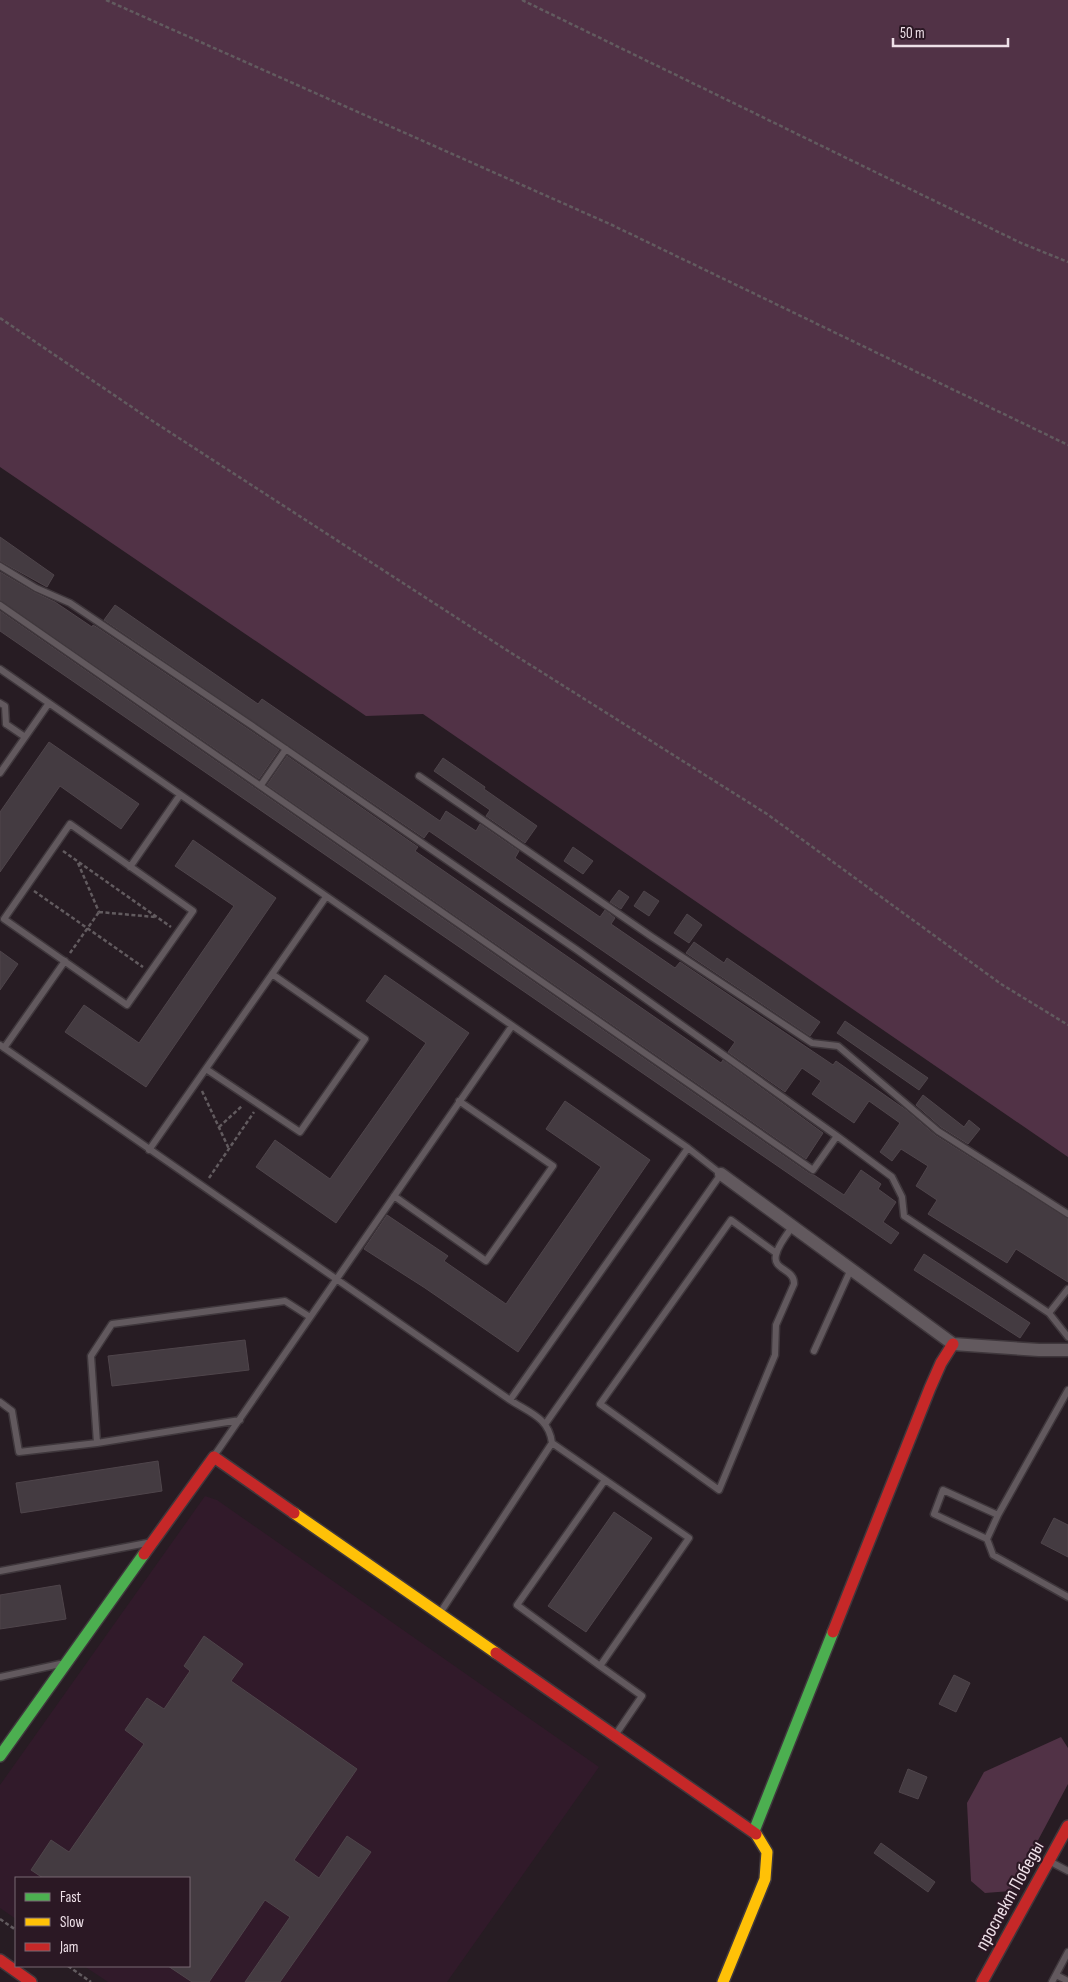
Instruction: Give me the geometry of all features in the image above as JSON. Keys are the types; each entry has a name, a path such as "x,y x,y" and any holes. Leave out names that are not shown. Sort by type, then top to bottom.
{"street":[{"path":"721,1174 953,1344 1039,1350 1068,1350"},
{"path":"754,1831 930,1388 941,1363 953,1344"},
{"path":"0,1756 214,1457 754,1831 767,1852 765,1879 723,1982"},
{"name":"проспект Победы","path":"982,1982 1068,1826"},
{"path":"0,1960 31,1982"}],"lane":[{"path":"0,566 36,588 70,603 286,749 577,950 837,1136 892,1177 902,1197 904,1216 1049,1313 1068,1337"},
{"path":"0,605 813,1170 837,1136"},
{"path":"0,669 688,1148 721,1174 546,1423"},
{"path":"0,703 5,706 3,725 25,737"},
{"path":"0,773 49,703"},
{"path":"261,786 286,749"},
{"path":"419,776 652,937 804,1038 812,1043 838,1046 938,1131 1068,1214"},
{"path":"130,866 180,796"},
{"path":"70,824 130,866 193,910 127,1004 4,918 70,824"},
{"path":"150,1150 326,897"},
{"path":"65,961 2,1046 336,1280 546,1423 551,1434 552,1443 440,1614"},
{"path":"206,1069 300,1132 365,1038 272,974"},
{"path":"214,1457 512,1026"},
{"path":"394,1196 486,1261 553,1166 459,1101"},
{"path":"510,1400 688,1148"},
{"path":"776,1253 731,1220 600,1404 719,1490 775,1355 776,1325 794,1284 792,1275 778,1266 775,1260 776,1253 792,1226"},
{"path":"814,1351 851,1268"},
{"path":"1049,1313 1068,1288"},
{"path":"97,1443 91,1356 112,1324 285,1301 310,1317"},
{"path":"1068,1390 998,1515 988,1539 993,1555 1068,1597"},
{"path":"0,1402 12,1411 19,1452 97,1443 240,1420"},
{"path":"552,1443 688,1538 600,1666"},
{"path":"605,1480 517,1605 642,1696 615,1735"},
{"path":"988,1539 934,1514 942,1490 998,1515"},
{"path":"0,1571 154,1542"},
{"path":"0,1677 67,1663"},
{"path":"1050,1861 1068,1870"},
{"path":"1052,1982 1068,1952"},
{"path":"1056,1975 1068,1981"}],"path":[{"path":"106,0 612,225 1068,445"},
{"path":"522,0 1012,238 1068,262"},
{"path":"0,318 159,425 505,649 767,814 1001,984 1068,1025"},
{"path":"55,846 178,932"},
{"path":"77,861 99,912"},
{"path":"27,886 150,972"},
{"path":"99,912 157,917"},
{"path":"65,961 99,912"},
{"path":"197,1081 229,1149"},
{"path":"219,1127 250,1099"},
{"path":"203,1187 259,1105"},
{"path":"0,1919 15,1929"},
{"path":"69,1967 91,1982"}],"shaded area":[{"path":"0,0 1068,0 1068,1157 423,714 366,716 0,467"},
{"path":"205,1496 217,1500 599,1767 447,1982 108,1982 86,1967 190,1967 190,1877 15,1877 15,1918 0,1908 0,1785"},
{"path":"1061,1737 1068,1748 1068,1784 1011,1891 985,1893 971,1881 967,1803 984,1772"}],"building":[{"path":"0,537 54,575 47,587 0,561"},
{"path":"0,572 55,602 92,627 93,625 98,628 279,750 259,779 0,600"},
{"path":"115,605 258,704 262,699 440,821 446,811 476,831 480,824 519,851 515,858 600,917 605,910 615,918 611,924 675,968 680,962 833,1065 836,1061 906,1110 935,1135 1068,1219 1068,1282 1016,1249 1007,1263 928,1214 937,1200 916,1186 928,1166 901,1149 892,1161 880,1152 900,1123 869,1101 854,1123 812,1094 821,1081 802,1068 785,1092 728,1052 735,1042 429,831 424,838 104,620"},
{"path":"0,611 810,1174 844,1195 861,1170 881,1184 878,1189 896,1202 883,1222 899,1233 891,1244 0,631"},
{"path":"49,742 139,804 121,829 60,786 0,872 0,812"},
{"path":"287,756 418,847 415,851 721,1063 723,1060 823,1133 806,1159 267,785"},
{"path":"443,758 537,826 525,843 486,816 490,810 434,771"},
{"path":"193,840 276,898 146,1087 65,1032 84,1005 139,1043 234,906 175,866"},
{"path":"573,847 593,861 583,874 564,861"},
{"path":"619,890 629,897 621,909 610,902"},
{"path":"644,891 659,901 649,916 634,906"},
{"path":"687,914 702,925 689,943 674,933"},
{"path":"694,942 724,963 727,958 820,1022 810,1036 686,953"},
{"path":"0,951 18,964 0,990"},
{"path":"385,975 469,1033 336,1223 256,1167 275,1140 330,1179 426,1043 366,1001"},
{"path":"845,1021 928,1078 919,1090 837,1033"},
{"path":"923,1095 964,1127 969,1120 980,1129 968,1144 941,1127 916,1105"},
{"path":"565,1101 650,1160 518,1352 364,1249 387,1215 448,1256 444,1261 506,1304 601,1167 546,1129"},
{"path":"924,1254 1030,1323 1020,1338 914,1270"},
{"path":"245,1340 249,1370 112,1386 108,1356"},
{"path":"158,1461 162,1491 21,1513 16,1483"},
{"path":"614,1512 652,1538 586,1632 548,1606"},
{"path":"1054,1518 1068,1525 1068,1557 1041,1543"},
{"path":"60,1585 66,1619 0,1629 0,1595"},
{"path":"204,1636 243,1664 231,1681 357,1769 294,1860 319,1878 347,1836 371,1852 280,1982 245,1982 290,1917 265,1900 209,1982 192,1982 170,1967 190,1967 190,1877 42,1877 31,1870 51,1840 69,1852 144,1744 125,1730 147,1698 164,1709 190,1671 184,1666"},
{"path":"954,1675 970,1683 956,1712 939,1704"},
{"path":"908,1769 927,1777 918,1799 899,1792"},
{"path":"881,1843 935,1882 928,1892 874,1853"}],"traffic: fast":[{"path":"0,1756 144,1554"},
{"path":"754,1831 833,1632"}],"traffic: slow":[{"path":"294,1513 496,1653"},
{"path":"723,1982 765,1879 767,1852 756,1834"}],"traffic: jam":[{"path":"833,1632 930,1388 941,1363 953,1344"},
{"path":"144,1554 214,1457 294,1513"},
{"path":"496,1653 756,1834"},
{"path":"982,1982 1068,1826"},
{"path":"0,1960 31,1982"}]}
